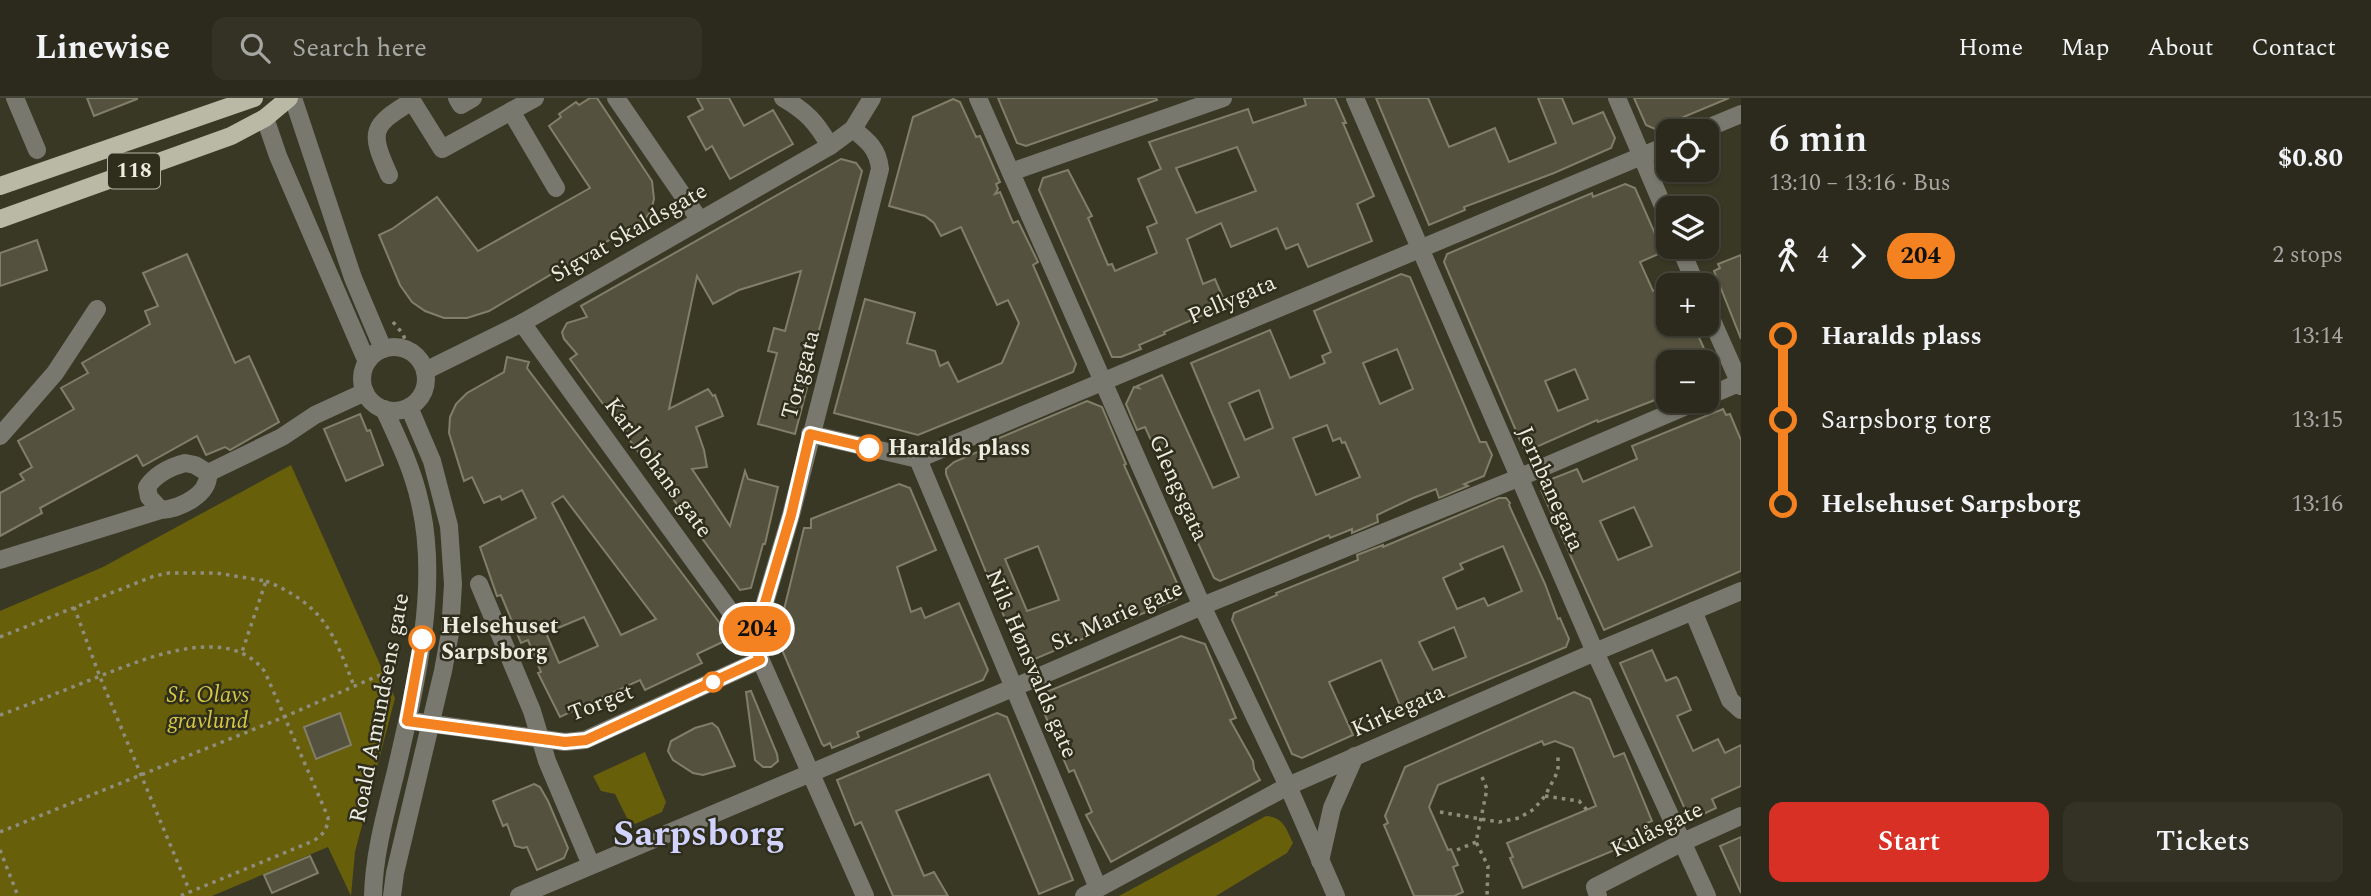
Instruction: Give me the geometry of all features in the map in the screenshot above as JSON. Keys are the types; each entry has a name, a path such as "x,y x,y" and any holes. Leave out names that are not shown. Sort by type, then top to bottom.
{"main road":[{"name":"118","path":"0,186 254,98"},
{"path":"261,98 265,118"},
{"name":"118","path":"0,219 231,136 265,118 291,98"}],"street":[{"path":"15,98 37,150"},
{"path":"291,98 353,278 383,349"},
{"path":"457,98 461,105 473,98"},
{"path":"389,175 375,145 376,136 387,116 412,101 442,149 535,98"},
{"path":"783,98 817,123 830,146"},
{"path":"853,129 872,98"},
{"name":"Glengsgata","path":"978,98 1202,606 1336,896"},
{"path":"1011,172 1223,98"},
{"name":"Jernbanegata","path":"1355,98 1518,478 1707,896"},
{"path":"1617,98 1658,196"},
{"path":"621,100 699,219"},
{"path":"511,111 556,188"},
{"path":"1719,123 1741,114"},
{"path":"265,118 278,156 367,362"},
{"name":"Sigvat Skaldsgate","path":"425,371 522,323 830,146 853,129"},
{"name":"Torggata","path":"757,651 810,434 863,242 880,169 879,155 871,144 853,129"},
{"name":"Pellygata","path":"918,459 1656,150"},
{"path":"0,436 55,373 97,309"},
{"name":"Karl Johans gate","path":"522,323 757,651"},
{"path":"1719,335 1741,383 1719,392"},
{"path":"392,347 409,350 422,363 426,379 421,396 409,407 392,411 384,409 365,392 362,377 367,362 383,349 392,347"},
{"path":"208,473 282,437 315,415 365,392"},
{"name":"Roald Amundsens gate","path":"392,896 450,633 453,584 449,526 432,461 409,407"},
{"name":"Roald Amundsens gate","path":"373,896 377,852 407,721 422,639 428,579 421,503 402,447 384,409"},
{"name":"St. Marie gate","path":"519,896 1202,606 1518,478 1670,413"},
{"path":"810,434 918,459"},
{"name":"Nils Hønsvalds gate","path":"918,459 1015,687 1091,892"},
{"path":"161,510 149,497 147,487 153,478 175,466 185,464 195,465 208,473"},
{"path":"0,560 161,510 174,509 193,498 205,486 208,473"},
{"path":"479,584 533,711 547,761 591,865"},
{"name":"Kirkegata","path":"1091,892 1287,786 1741,591"},
{"path":"1693,611 1730,700 1741,710"},
{"path":"757,651 865,896"},
{"name":"Torget","path":"407,721 565,742 586,740 757,651"},
{"path":"1320,861 1332,808 1355,756"},
{"name":"Kulåsgate","path":"1597,892 1683,842 1741,817"}],"path":[{"path":"0,637 143,579 169,573 216,573 266,581 300,598 324,620 338,645 354,686"},
{"path":"242,652 266,581"},
{"path":"74,607 100,677 190,892"},
{"path":"0,715 141,661 188,649 209,647 242,652 258,662 265,672 328,817 324,833 313,841 180,896"},
{"path":"0,832 284,718 402,665 417,663"},
{"path":"1440,813 1499,822 1519,818 1534,809 1545,796 1558,771 1558,754"},
{"path":"1482,777 1487,789 1476,842 1488,866 1487,896"},
{"path":"1545,796 1579,801 1587,810"},
{"path":"1457,850 1476,842"},
{"path":"0,850 18,896"}],"green space":[{"name":"St. Olavs gravlund","path":"291,465 395,698 355,852 351,896 328,847 212,896 0,896 0,611 103,567"},
{"path":"645,752 666,802 662,812 635,824 627,818 615,794 601,791 593,776"},
{"path":"1266,816 1280,821 1286,828 1293,843 1287,853 1216,896 1119,896"}],"building":[{"path":"87,98 137,98 137,99 94,116"},
{"path":"590,98 597,98 652,181 654,199 651,211 645,219 489,311 467,318 444,318 425,311 412,302 400,285 379,235 392,229 437,197 478,251 590,188 549,126 561,117 559,114 576,102 579,105"},
{"path":"697,98 729,98 744,126 773,110 793,144 730,179 712,146 706,150 688,117 703,109"},
{"path":"998,98 1157,100 1026,146 1017,143"},
{"path":"1304,98 1335,98 1374,196 1357,204 1372,241 1308,267 1298,244 1286,249 1277,228 1231,247 1221,223 1187,239 1203,284 1215,279 1226,305 1164,332 1165,334 1139,345 1141,349 1121,357 1112,357 1039,190 1043,178 1068,170 1092,216 1088,218 1108,265 1112,264 1115,271 1157,253 1147,227 1157,223 1138,179 1161,169 1149,142 1248,109 1253,123 1306,105","holes":["1237,147 1256,191 1196,213 1176,168"]},
{"path":"1376,98 1428,98 1449,147 1495,128 1509,162 1556,143 1538,98 1562,98 1573,124 1603,112 1615,138 1611,148 1464,207 1465,210 1429,225"},
{"path":"1634,98 1729,98 1679,119 1656,119 1655,129 1646,125"},
{"path":"953,99 960,102 976,137 980,136 1000,182 996,184 998,189 995,194 1000,192 1013,223 1018,221 1038,262 1033,265 1076,364 1073,372 918,435 834,413 865,299 915,313 907,343 935,351 940,366 948,362 958,382 1002,363 1019,323 1008,300 997,305 961,227 941,236 934,223 925,216 889,206 913,117"},
{"path":"841,159 856,163 862,171 805,382 808,384 795,434 758,424 777,353 768,351 774,328 785,331 801,271 739,290 713,304 697,276 669,409 708,389 715,395 723,416 696,427 707,467 692,469 730,526 745,471 748,479 778,487 765,544 751,588 740,590 570,359 577,354 564,339 562,332 567,323 587,317 581,306"},
{"path":"1625,184 1635,188 1656,236 1656,255 1640,262 1653,291 1656,290 1656,336 1698,336 1705,350 1656,350 1656,400 1598,422 1597,420 1525,452 1444,262 1447,254 1592,193 1593,197","holes":["1575,369 1588,399 1558,411 1545,381"]},
{"path":"37,240 47,270 0,286 0,253"},
{"path":"187,254 235,363 249,356 279,422 230,450 225,447 206,455 197,436 143,466 137,455 40,508 42,513 0,536 0,493 24,480 20,474 32,467 18,441 74,409 61,388 88,373 82,363 150,324 145,311 158,306 143,273"},
{"path":"1741,255 1741,339 1719,284 1719,273 1714,271 1720,268 1718,264"},
{"path":"1401,274 1410,277 1480,442 1486,442 1492,455 1484,476 1464,484 1468,486 1439,498 1436,489 1377,515 1378,522 1352,533 1352,529 1330,538 1329,535 1220,581 1214,578 1145,427 1137,430 1126,404 1134,387 1139,388 1137,386 1162,375 1213,488 1239,477 1191,363 1270,330 1290,378 1325,363 1322,356 1331,352 1314,311","holes":["1397,349 1413,389 1380,404 1363,363","1259,390 1273,428 1245,440 1229,403","1327,425 1333,441 1340,438 1342,443 1345,442 1360,477 1316,495 1293,438"]},
{"path":"507,357 529,362 527,368 731,638 697,654 702,663 645,690 640,680 560,717 538,673 541,672 528,640 521,643 501,595 497,596 480,547 536,518 522,490 502,500 500,496 484,503 472,477 464,481 449,433 450,417 456,404 467,393 504,372","holes":["563,496 656,619 621,635 552,503","584,617 598,646 559,663 546,633"]},
{"path":"1087,401 1102,407 1126,464 1124,465 1181,592 1177,599 1030,661 1021,658 946,474 946,469 954,462 994,445 992,441","holes":["1038,546 1059,600 1027,611 1005,559"]},
{"path":"1723,409 1726,415 1730,414 1741,440 1741,571 1604,630 1541,490 1544,482 1577,469 1583,482 1637,459 1632,446 1719,413","holes":["1634,507 1652,546 1618,560 1600,521"]},
{"path":"360,414 367,431 370,430 383,465 346,481 324,429"},
{"path":"899,484 910,488 936,550 897,567 911,612 921,608 925,618 959,603 988,670 983,680 857,732 859,737 832,748 830,743 824,746 777,638 804,528 811,528 811,519"},
{"path":"1499,498 1506,498 1569,639 1566,647 1404,715 1381,660 1329,682 1353,735 1302,758 1292,754 1232,620 1234,613 1358,560 1357,555 1383,547","holes":["1503,546 1522,591 1488,606 1484,598 1457,609 1443,578 1463,569 1460,564","1454,627 1466,657 1433,670 1419,642"]},
{"path":"1181,636 1205,644 1236,718 1230,720 1253,761 1260,780 1111,862 1086,815 1092,812 1074,770 1069,772 1040,703 1044,693"},
{"path":"1652,650 1666,681 1676,677 1678,679 1691,710 1677,716 1693,751 1718,739 1725,753 1741,745 1741,786 1712,799 1716,808 1695,818 1688,816 1620,663"},
{"path":"751,691 777,754 778,761 771,767 763,767 755,760 746,692"},
{"path":"1574,692 1590,699 1614,757 1624,753 1652,821 1647,823 1651,835 1523,888 1510,858 1513,857 1507,843 1596,806 1573,748 1555,741 1544,745 1542,741 1438,785 1429,807 1448,850 1451,849 1458,865 1453,867 1463,892 1454,896 1414,896 1384,825 1388,823 1385,816 1405,767"},
{"path":"340,713 351,745 316,759 304,727"},
{"path":"997,713 1007,717 1073,880 1039,894 989,774 896,811 924,876 934,872 948,896 893,896 861,822 855,825 837,780"},
{"path":"712,723 718,728 735,766 703,775 693,773 673,760 668,751 671,741 695,728"},
{"path":"534,784 540,787 548,801 568,848 564,858 537,870 527,847 515,846 507,824 503,826 493,801"},
{"path":"1741,837 1741,893 1720,846"},
{"path":"310,856 318,873 272,893 264,875"}],"bus line":[{"name":"204","path":"422,639 407,721 565,742 586,740 760,660 753,643 791,515 810,434 869,448"}],"place":[{"name":"Haralds plass","path":"869,448"},
{"name":"Helsehuset Sarpsborg","path":"422,639"}],"district":[{"name":"Sarpsborg","path":"699,834"}]}
